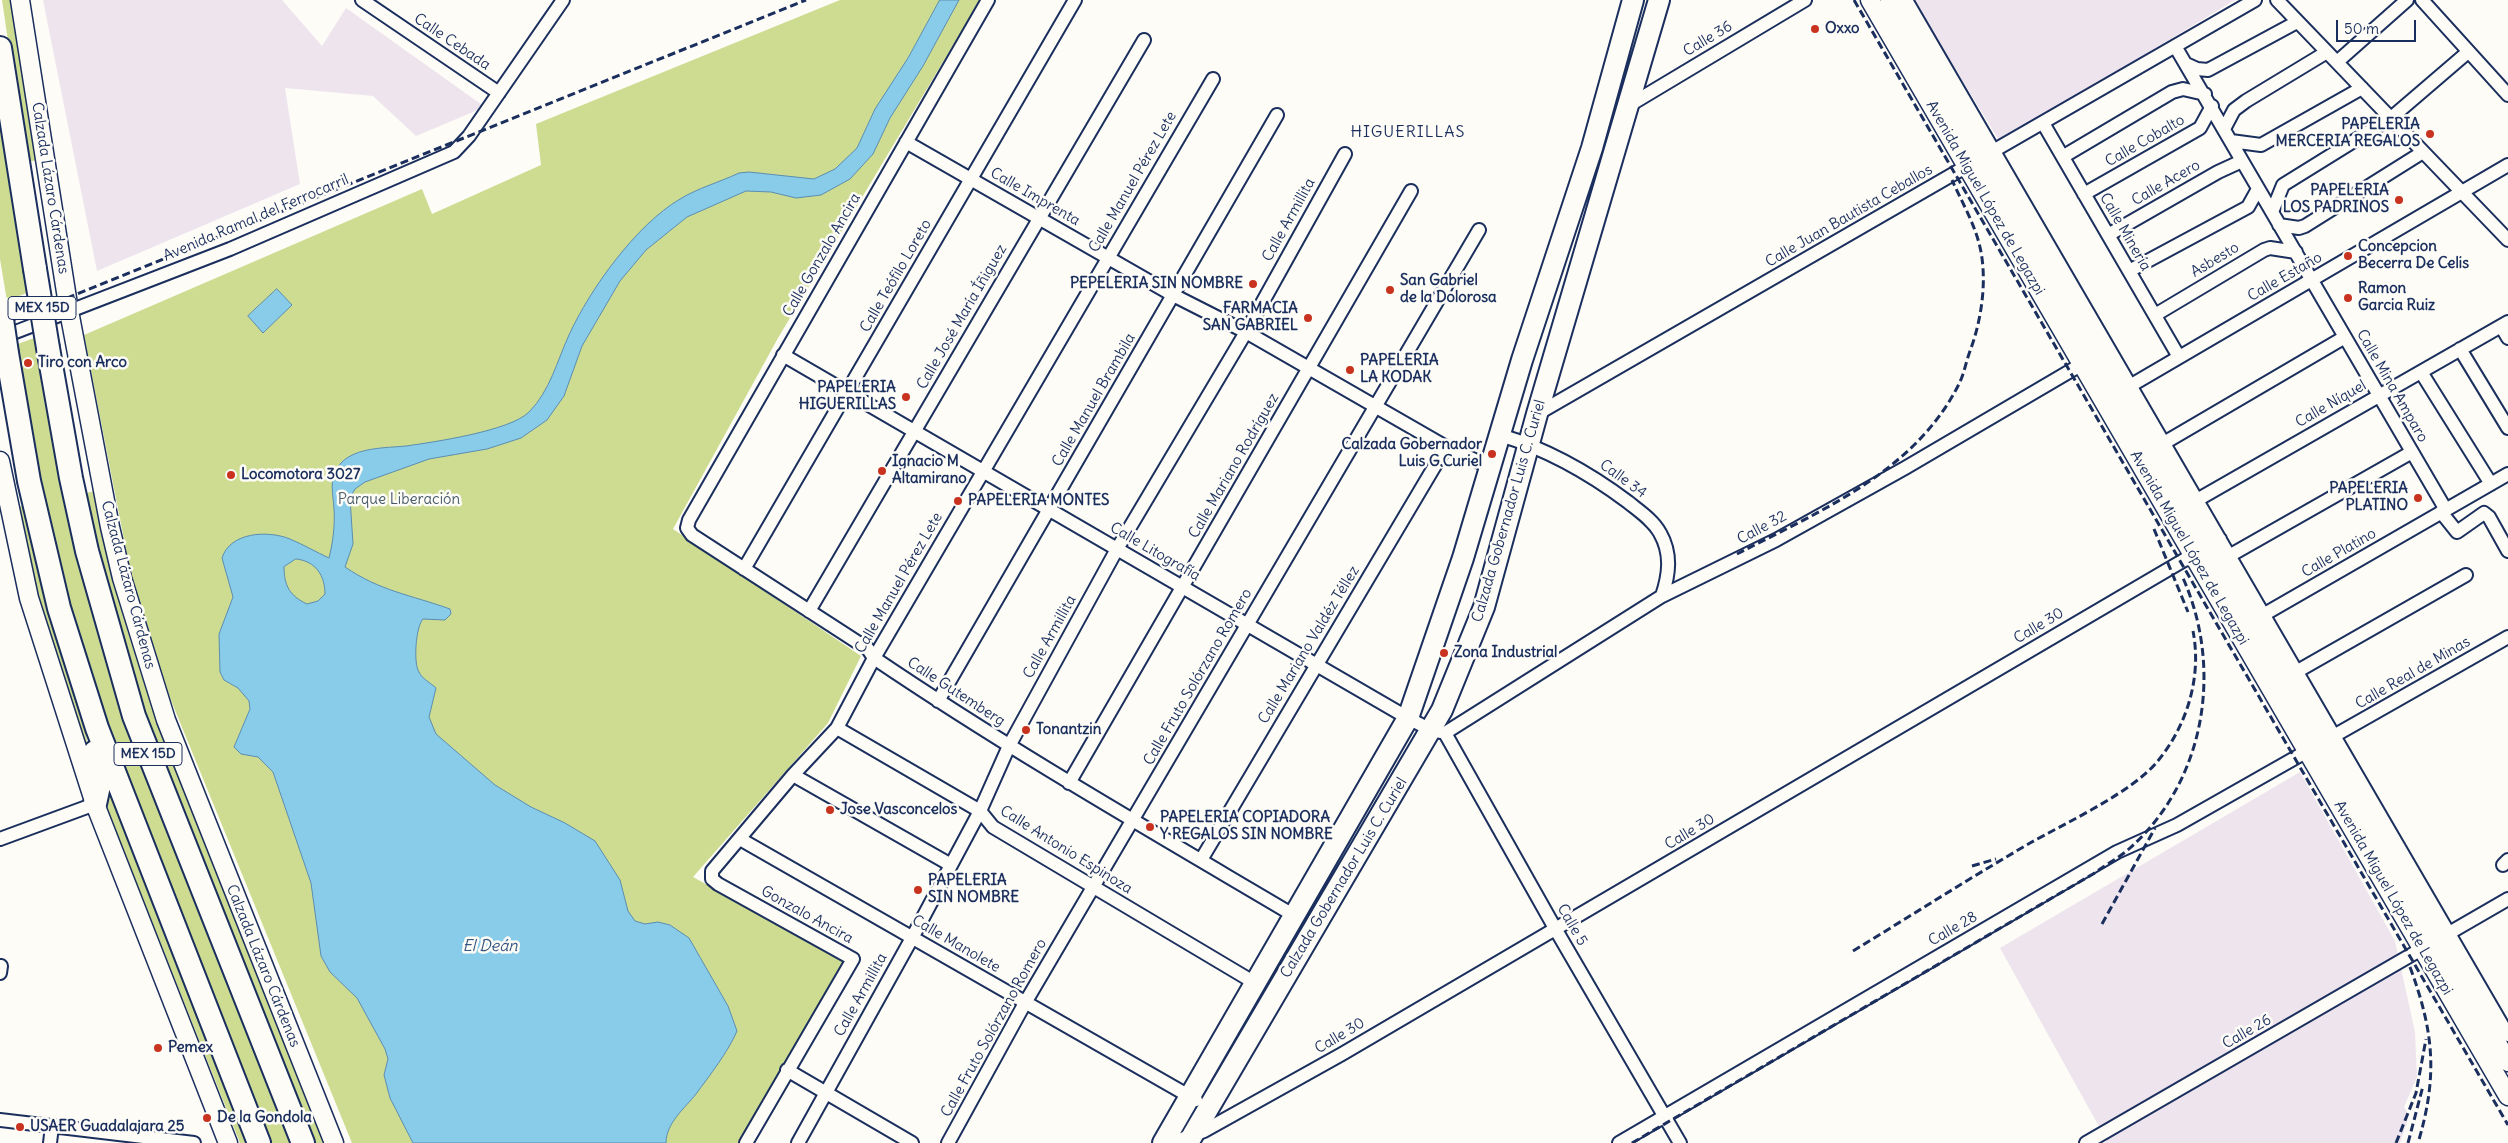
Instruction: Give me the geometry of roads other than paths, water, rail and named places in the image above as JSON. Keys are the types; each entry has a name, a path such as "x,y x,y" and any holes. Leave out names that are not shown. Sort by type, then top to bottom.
{"highway":[{"name":"Calzada Lázaro Cárdenas","path":"0,48 48,348 71,478 87,551 134,716 304,1143"},
{"name":"MEX 15D","path":"0,306 4,346 29,480 60,608 84,687 117,782 259,1143"},
{"path":"84,687 100,780 95,804"}],"main road":[{"name":"Calzada Lázaro Cárdenas","path":"20,0 68,311 110,526 139,638 166,720 334,1143"},
{"name":"Calzada Gobernador Luis C. Curiel","path":"1162,1143 1191,1097 1408,718 1462,558 1522,360 1592,148 1633,0"},
{"name":"Calzada Gobernador Luis C. Curiel","path":"1190,1140 1438,732 1484,606 1528,444 1658,0"},
{"name":"Avenida Miguel López de Legazpi","path":"1870,0 1981,159 2081,364 2118,393"},
{"name":"Avenida Miguel López de Legazpi","path":"1890,0 1981,159 2102,352 2118,393 2508,1062"},
{"path":"0,462 29,598 95,804 228,1143"},
{"name":"Avenida Miguel López de Legazpi","path":"2437,942 2508,1096"}],"street":[{"name":"Calle Cebada","path":"362,0 499,93"},
{"name":"Avenida Ramal del Ferrocarril","path":"4,346 68,311 230,249 454,152 463,145 563,0"},
{"name":"Calle Gonzalo Ancira","path":"687,528 689,520 783,355 988,0"},
{"name":"Calle Teófilo Loreto","path":"744,569 1075,0"},
{"name":"Calle 36","path":"1628,106 1805,0"},
{"name":"Avenida Miguel López de Legazpi","path":"1906,0 1981,159"},
{"name":"Calle Juan Bautista Ceballos","path":"1537,414 2255,0"},
{"path":"2277,0 2508,240"},
{"path":"2337,62 2407,0"},
{"path":"2422,0 2508,95"},
{"path":"2186,64 2197,69 2208,70 2297,22"},
{"name":"Calle José María Íñiguez","path":"809,611 1144,40"},
{"name":"Calle Mina Amparo","path":"2175,46 2205,94 2258,190 2412,452 2443,511 2457,532 2484,513 2489,517 2508,551"},
{"path":"2224,128 2234,110 2246,101 2327,52"},
{"path":"2272,212 2283,185 2391,118 2468,52"},
{"name":"Calle Manuel Pérez Lete","path":"712,879 712,871 793,775 837,728 874,658 1213,78"},
{"path":"2232,141 2261,145 2362,88"},
{"path":"2064,156 2172,92 2183,89 2205,94"},
{"name":"Calle Cobalto","path":"2084,194 2200,128 2212,106"},
{"name":"Calle Manuel Brambila","path":"938,701 1277,115"},
{"name":"Calle Minería","path":"2043,123 2180,357"},
{"name":"Calle Imprenta","path":"906,142 1173,295 1246,332 1446,447 1490,467"},
{"path":"2279,225 2299,228 2305,226 2424,152"},
{"name":"Calle Armillita","path":"798,1143 912,938 980,811 1009,746 1117,549 1246,332 1345,154"},
{"name":"Calle Acero","path":"2108,234 2218,172 2242,161"},
{"name":"Calle Estaño","path":"2118,393 2508,165"},
{"path":"2129,271 2248,207 2258,190"},
{"name":"Calle Mariano Rodríguez","path":"1069,783 1310,369 1411,191"},
{"name":"Calle Fruto Solórzano Romero","path":"948,1143 1025,1003 1377,407 1479,230"},
{"name":"Asbesto","path":"2155,315 2264,250 2270,248 2296,252"},
{"path":"2504,324 2508,338"},
{"name":"Calle Níquel","path":"2197,500 2504,324"},
{"path":"2164,443 2345,337"},
{"path":"2460,349 2508,428"},
{"name":"Calle 32","path":"1438,732 1662,596 1776,540 1905,468 2102,352"},
{"name":"Calle Litografía","path":"783,355 1408,718 1438,732"},
{"path":"2421,372 2491,484"},
{"name":"Avenida Miguel López de Legazpi","path":"2118,393 2164,443 2197,500 2207,546 2229,556 2296,672 2322,744"},
{"name":"Calle 34","path":"1500,435 1528,444 1578,467 1603,483 1648,518 1660,532 1668,559 1668,576 1662,596"},
{"name":"Calle Mariano Valdéz Téllez","path":"1201,860 1446,447"},
{"path":"2229,556 2412,452"},
{"name":"Calle Platino","path":"2263,615 2508,474"},
{"name":"Calle Gutemberg","path":"687,528 692,535 868,649 874,658 938,701 1069,783 1295,916"},
{"name":"Calle 30","path":"1171,1143 1190,1140 1342,1054 2207,546"},
{"path":"2296,672 2466,575"},
{"name":"Calle Real de Minas","path":"2322,744 2508,637"},
{"name":"Calle Antonio Espinoza","path":"837,728 980,811 993,827 1255,983"},
{"name":"Calle 5","path":"1438,732 1680,1143"},
{"name":"Calle 28","path":"1618,1143 2117,852 2177,825 2322,744"},
{"path":"793,775 951,865"},
{"path":"0,839 95,804"},
{"name":"Calle Manolete","path":"740,839 1209,1108"},
{"name":"Gonzalo Ancira","path":"712,879 853,959 788,1070"},
{"name":"Calle 26","path":"2086,1143 2437,942 2508,899"},
{"name":"Avenida Miguel López de Legazpi","path":"2437,942 2508,1035"},
{"path":"746,1143 788,1070 912,1143"},
{"path":"0,1120 194,1143"},
{"path":"50,1143 52,1126"}],"water":[{"name":"El Deán","path":"940,0 959,0 923,66 890,118 873,154 850,179 821,195 796,198 771,192 746,191 687,217 646,250 620,281 582,346 564,396 547,420 521,438 487,449 429,459 365,482 355,489 350,498 353,544 345,567 383,587 450,609 451,614 445,620 423,619 416,645 416,661 419,672 424,679 436,688 429,717 436,734 495,785 531,807 565,823 595,841 620,880 628,911 635,921 645,924 658,922 670,925 689,938 728,1006 737,1031 713,1071 673,1122 669,1129 666,1143 413,1143 390,1098 384,1075 388,1059 385,1049 357,998 330,972 321,956 311,883 273,772 258,757 241,754 234,747 250,709 249,701 238,688 224,680 220,672 219,634 233,597 222,558 226,549 241,538 261,534 290,539 329,558 334,528 333,480 334,474 341,463 347,458 363,451 434,442 471,435 506,425 529,412 548,385 569,335 589,298 631,241 663,210 687,195 739,173 749,172 814,179 835,169 857,148 875,109 908,58","holes":["296,559 303,560 318,570 325,587 325,594 318,601 307,604 292,594 284,574 284,567"]},
{"path":"277,289 292,305 263,333 248,316"}],"railway":[{"path":"0,325 806,0"},
{"path":"1854,0 2508,1125"},
{"path":"1737,554 1832,505 1863,486 1891,465 1917,442 1940,415 1959,384 1978,325 1982,298 1983,270 1979,243 1952,180"},
{"path":"2154,529 2188,612"},
{"path":"1632,1143 2093,874 2130,848 2156,821 2176,790 2191,756 2200,721 2204,685 2202,649 2195,613 2183,578"},
{"path":"1853,951 2008,856 2115,796 2146,773 2168,748 2177,733 2190,700 2195,666 2193,631"},
{"path":"2102,924 2155,828"},
{"path":"1972,866 1996,859"},
{"path":"2410,967 2424,1012 2428,1034 2431,1075 2429,1096 2418,1143"},
{"path":"2396,1143 2416,1093 2426,1039"},
{"path":"2408,1143 2423,1086"}],"place":[{"name":"Oxxo","path":"1815,29"},
{"name":"PAPELERIA MERCERIA REGALOS","path":"2430,134"},
{"name":"PAPELERIA LOS PADRINOS","path":"2399,200"},
{"name":"Concepcion Becerra De Celis","path":"2348,256"},
{"name":"PEPELERIA SIN NOMBRE","path":"1253,284"},
{"name":"San Gabriel de la Dolorosa","path":"1390,290"},
{"name":"Ramon Garcia Ruiz","path":"2348,298"},
{"name":"FARMACIA SAN GABRIEL","path":"1308,318"},
{"name":"Tiro con Arco","path":"28,363"},
{"name":"PAPELERIA LA KODAK","path":"1350,370"},
{"name":"PAPELERIA HIGUERILLAS","path":"906,397"},
{"name":"Calzada Gobernador Luis G.Curiel","path":"1492,454"},
{"name":"Ignacio M Altamirano","path":"882,471"},
{"name":"Locomotora 3027","path":"231,475"},
{"name":"PAPELERIA PLATINO","path":"2418,498"},
{"name":"PAPELERIA MONTES","path":"958,501"},
{"name":"Zona Industrial","path":"1444,653"},
{"name":"Tonantzin","path":"1026,730"},
{"name":"Jose Vasconcelos","path":"830,810"},
{"name":"PAPELERIA COPIADORA Y REGALOS SIN NOMBRE","path":"1150,827"},
{"name":"PAPELERIA SIN NOMBRE","path":"918,890"},
{"name":"Pemex","path":"158,1048"},
{"name":"De la Gondola","path":"207,1118"},
{"name":"USAER Guadalajara 25","path":"20,1127"}],"district":[{"name":"HIGUERILLAS","path":"1408,132"}],"park label":[{"name":"Parque Liberación","path":"399,500"}]}
